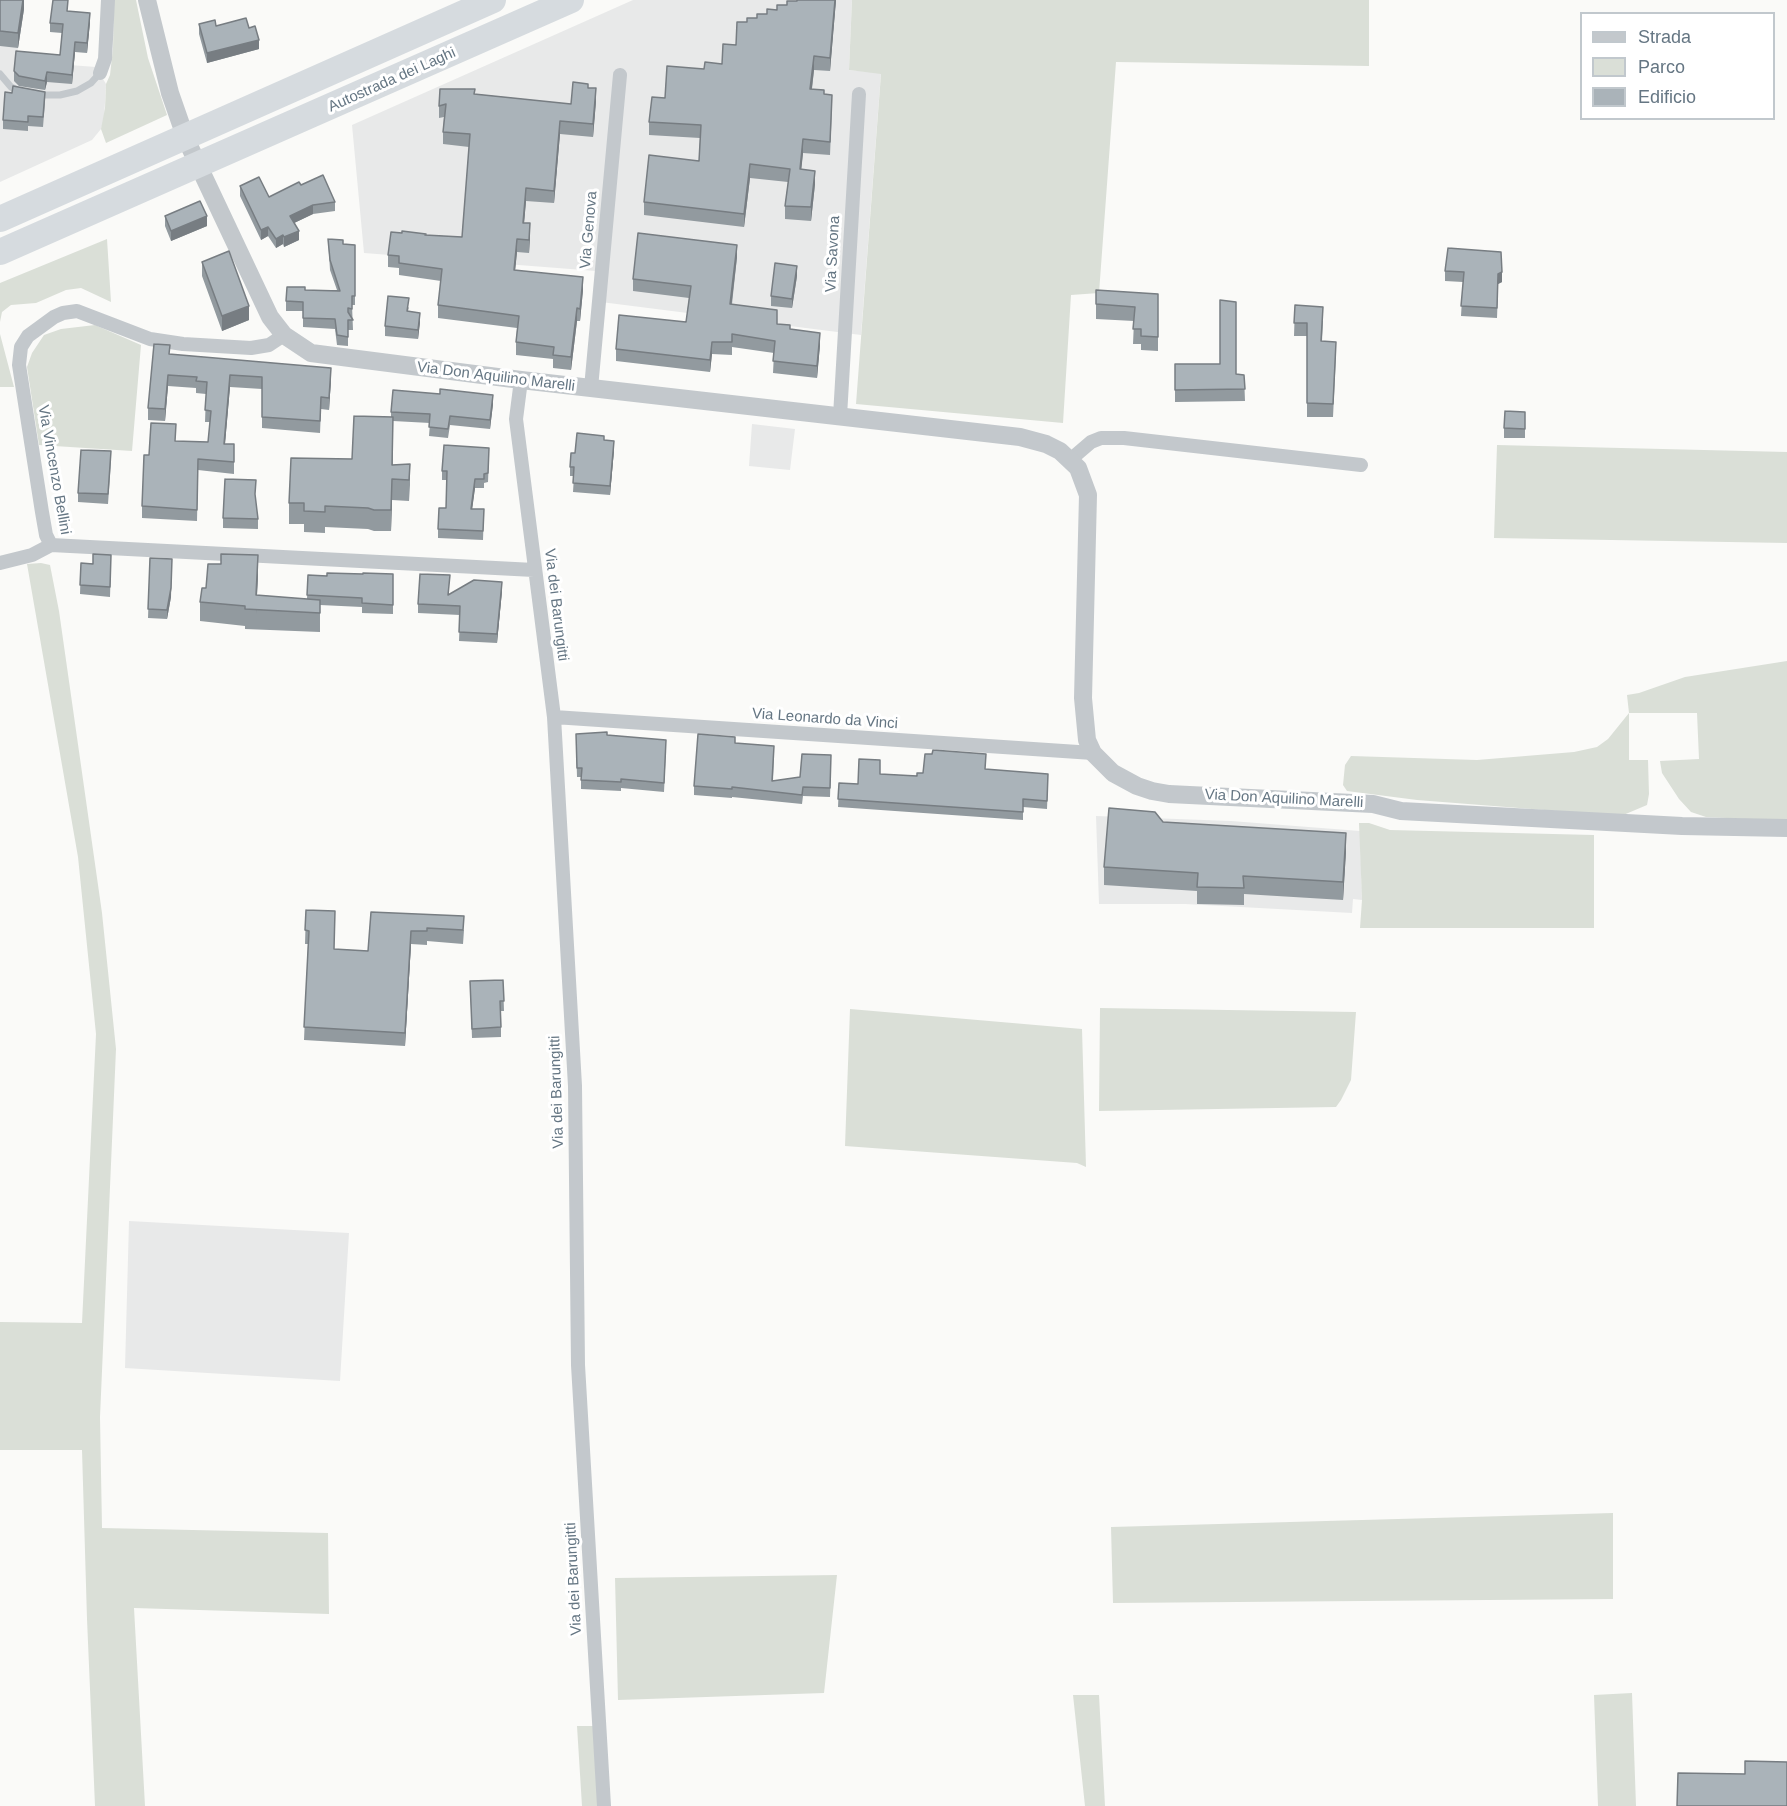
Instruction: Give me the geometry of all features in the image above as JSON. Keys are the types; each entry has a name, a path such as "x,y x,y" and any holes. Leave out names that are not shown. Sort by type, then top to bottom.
{"highway":[{"path":"0,219 493,0"},
{"name":"Autostrada dei Laghi","path":"0,252 571,0"}],"street":[{"path":"100,73 105,59 108,0"},
{"name":"Via Don Aquilino Marelli","path":"147,0 170,93 186,139 270,317 284,335 311,353 326,357 1020,437 1046,444 1060,451 1078,468 1083,476 1088,495 1083,698 1087,740 1093,753 1113,773 1125,780 1152,791 1169,794 1373,804 1401,811 1787,828"},
{"name":"Via Genova","path":"591,388 620,75"},
{"name":"Via Savona","path":"840,416 859,94"},
{"name":"Via Vincenzo Bellini","path":"284,335 269,345 251,348 183,344 150,339 78,311 54,317 28,336 21,347 19,364 46,535 51,545 534,570"},
{"name":"Via dei Barungitti","path":"521,380 516,419 554,717 575,1086 578,1365 604,1806"},
{"path":"1070,460 1091,442 1101,438 1124,438 1361,465"},
{"path":"0,563 32,555 51,545"},
{"name":"Via Leonardo da Vinci","path":"554,717 1093,753"}],"lane":[{"path":"0,74 16,91 45,96 77,91 91,83 100,73"}],"shaded area":[{"path":"633,0 852,0 849,70 881,73 861,335 593,301 596,271 364,253 352,125"},
{"path":"0,6 24,9 16,61 96,67 106,84 104,120 101,129 92,140 0,182"},
{"path":"752,424 795,429 790,470 749,466"},
{"path":"1096,816 1231,821 1360,831 1362,900 1353,899 1352,913 1185,904 1099,904"},
{"path":"129,1221 349,1233 340,1381 125,1368"}],"green space":[{"path":"114,0 136,0 148,58 167,115 106,143 101,129 113,48"},
{"path":"852,0 1369,0 1369,66 1116,62 1099,293 1071,295 1063,423 856,404 881,74 849,70"},
{"path":"107,239 111,302 81,288 66,290 36,303 11,305 2,312 0,322 0,283"},
{"path":"95,325 141,345 132,451 39,445 27,367 32,353 44,335 61,329"},
{"path":"0,334 14,387 0,387"},
{"path":"1497,445 1787,452 1787,543 1494,538"},
{"path":"27,564 50,565 59,611 102,913 116,1049 100,1417 102,1528 328,1533 329,1614 134,1608 145,1806 95,1806 82,1450 0,1450 0,1322 82,1323 96,1034 78,857"},
{"path":"1787,661 1787,821 1706,817 1691,812 1679,799 1662,773 1660,761 1699,759 1697,713 1629,713 1627,695 1685,677"},
{"path":"1629,713 1629,760 1648,760 1649,794 1647,805 1621,816 1417,800 1347,791 1343,785 1345,765 1351,756 1477,760 1574,752 1597,747 1608,739"},
{"path":"1359,823 1369,823 1390,830 1594,835 1594,928 1360,928 1362,900"},
{"path":"1100,1008 1356,1012 1351,1080 1336,1107 1099,1111"},
{"path":"850,1009 1082,1029 1086,1167 1077,1163 845,1146"},
{"path":"1613,1513 1613,1599 1113,1603 1111,1527"},
{"path":"837,1575 824,1693 618,1700 615,1578"},
{"path":"1632,1693 1636,1806 1598,1806 1594,1695"},
{"path":"1073,1695 1099,1695 1105,1806 1085,1806"},
{"path":"577,1726 597,1726 601,1806 582,1806"}],"building":[{"path":"0,0 23,0 18,33 0,31"},
{"path":"53,0 68,0 67,11 90,13 87,43 75,42 72,75 47,72 45,81 19,76 14,71 16,51 60,55 63,24 50,23"},
{"path":"835,0 830,58 814,56 810,89 824,90 824,94 832,95 830,142 803,139 800,169 815,171 811,207 785,206 790,169 750,164 744,214 644,202 649,155 699,161 701,125 649,122 652,97 665,98 667,66 704,69 705,62 722,64 723,44 736,45 737,22 747,22 747,18 757,18 757,14 767,14 767,9 777,10 777,5 787,5 787,1"},
{"path":"246,18 249,28 255,26 259,40 207,53 199,24 215,20 216,26"},
{"path":"573,82 588,84 588,88 596,88 593,124 560,121 554,191 526,188 523,223 530,223 529,240 517,239 514,270 583,277 571,357 553,355 554,347 516,342 519,316 438,305 442,269 399,263 399,256 388,255 391,232 462,237 470,134 443,132 446,104 439,106 440,89 475,89 474,94 571,104"},
{"path":"13,86 45,92 43,117 28,116 28,122 3,120 5,92 12,93"},
{"path":"323,175 335,202 313,205 290,216 299,231 276,239 268,227 261,230 240,186 259,177 269,197 299,182 301,185"},
{"path":"200,201 207,216 171,231 165,216"},
{"path":"638,233 737,245 730,304 777,310 777,324 790,325 790,329 820,333 817,366 773,361 775,341 732,334 732,342 712,342 710,360 616,349 619,315 686,322 691,286 633,279"},
{"path":"328,239 343,240 343,244 355,245 355,296 352,296 352,309 348,308 353,320 348,320 348,337 337,335 335,319 303,318 303,302 286,301 287,287 340,291 330,260"},
{"path":"1448,248 1501,252 1502,272 1498,274 1497,308 1461,306 1464,272 1445,271"},
{"path":"229,251 249,306 222,316 202,262"},
{"path":"775,263 797,266 792,299 771,296"},
{"path":"1096,290 1158,294 1158,337 1141,336 1141,329 1133,329 1135,307 1096,304"},
{"path":"388,296 409,298 407,311 420,313 418,330 385,326"},
{"path":"1220,300 1236,302 1236,374 1244,375 1245,389 1175,390 1175,364 1220,364"},
{"path":"1295,305 1323,307 1321,341 1336,342 1333,404 1307,403 1307,323 1294,323"},
{"path":"154,344 170,345 169,354 331,368 329,398 321,397 320,421 262,417 262,377 230,375 224,444 234,444 234,462 198,459 197,510 142,506 144,455 149,455 151,423 176,424 175,441 208,442 211,411 205,410 207,382 196,381 197,377 168,375 165,409 148,408"},
{"path":"440,389 493,395 490,420 450,416 448,429 429,427 430,414 391,412 393,390 440,394"},
{"path":"1505,411 1525,412 1525,429 1504,428"},
{"path":"354,416 393,417 392,465 410,464 409,480 392,479 391,510 325,506 325,512 304,511 304,503 289,503 291,458 352,459"},
{"path":"577,433 604,436 604,440 614,441 610,486 573,483 574,467 570,467 571,453 575,453"},
{"path":"444,445 489,448 488,473 484,474 484,479 475,479 471,509 484,509 483,531 438,529 439,508 446,508 447,471 442,471"},
{"path":"81,450 111,451 108,494 78,493"},
{"path":"225,479 256,480 258,519 223,518"},
{"path":"93,554 111,555 110,587 80,585 81,563 93,564"},
{"path":"221,554 258,555 256,595 320,600 320,613 245,609 245,606 200,602 202,588 206,588 208,564 221,564"},
{"path":"150,558 172,559 171,588 167,610 148,609"},
{"path":"327,573 393,574 393,605 362,603 362,598 307,595 308,575 327,576"},
{"path":"420,574 450,575 448,595 474,580 502,582 497,634 459,632 460,606 418,604"},
{"path":"607,732 607,735 666,740 664,783 621,779 621,782 581,780 582,768 577,768 576,734"},
{"path":"698,734 735,737 735,743 774,746 772,781 800,777 802,754 831,755 830,788 803,787 802,795 732,787 732,789 694,786"},
{"path":"933,750 986,754 985,769 1048,774 1047,801 1023,799 1023,812 838,799 839,783 858,784 859,759 880,760 880,774 917,776 917,773 923,773 925,754 932,754"},
{"path":"1109,808 1155,812 1163,822 1346,833 1343,882 1243,876 1244,888 1197,887 1198,873 1104,867"},
{"path":"306,910 335,911 334,949 368,951 371,912 464,916 463,930 427,928 427,931 411,931 405,1033 304,1027 309,931 305,930"},
{"path":"503,980 504,1001 500,1001 501,1027 472,1029 470,981"},
{"path":"1745,1761 1787,1762 1787,1806 1677,1806 1678,1773 1745,1774"}]}
